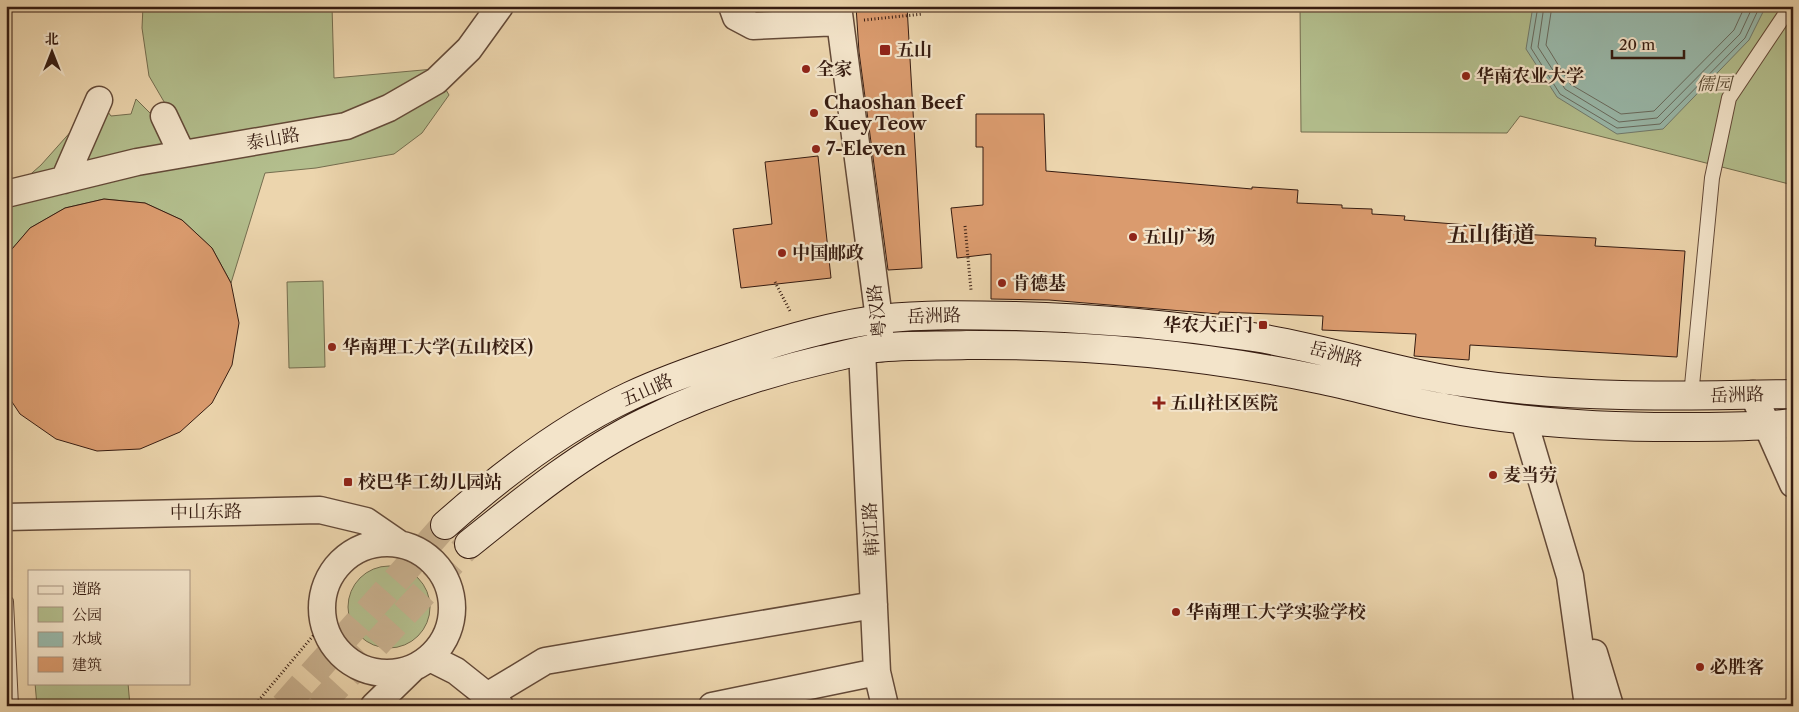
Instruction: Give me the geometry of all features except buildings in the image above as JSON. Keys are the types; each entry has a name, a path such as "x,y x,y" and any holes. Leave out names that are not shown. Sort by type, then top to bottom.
{"main road":[{"name":"岳洲路","path":"879,319 973,315 1054,317 1224,333 1303,345 1463,383 1510,389 1691,396 1793,394"},
{"name":"五山路","path":"445,525 485,489 528,457 582,422 630,396 759,347 841,325 879,319"},
{"name":"岳洲路","path":"872,349 1028,346 1075,348 1224,361 1318,379 1436,407 1524,421 1639,428 1780,425"},
{"name":"五山路","path":"469,544 540,487 597,449 643,423 684,404 787,368 872,349"}],"street":[{"name":"泰山路","path":"6,194 137,162 346,126 389,108 436,81 469,50 500,6"},
{"path":"732,6 736,17 753,26 839,14"},
{"name":"粤汉路","path":"839,14 879,319 872,349"},
{"path":"64,180 99,100"},
{"path":"164,116 182,154"},
{"name":"韩江路","path":"872,349 874,605 877,672 885,706"},
{"path":"1753,394 1780,425 1793,484"},
{"path":"1524,421 1610,706"},
{"name":"中山东路","path":"6,517 320,510 366,522 398,543"},
{"path":"374,706 421,663 444,642 452,622 453,601 448,580 436,563 419,550 398,543 377,543 357,550 339,562 327,581 322,602 324,624 333,645 348,661 368,671 390,673 421,663 456,671 493,701 545,661 874,605"},
{"path":"1570,576 1588,706"},
{"path":"712,706 877,672"}],"lane":[{"path":"1691,396 1712,178 1729,98 1786,13 1788,6"},
{"path":"6,602 11,706"}],"path":[{"path":"839,14 923,14"},
{"path":"965,226 973,315"},
{"path":"775,282 802,335"},
{"path":"254,706 324,624"}],"green space":[{"path":"143,6 332,6 334,78 434,69 449,95 422,133 394,154 316,168 265,173 231,283 212,248 182,220 145,203 104,199 65,208 30,228 6,256 6,197 41,165 99,100 111,116 131,114 136,99 158,121 170,112 149,76 142,28"},
{"name":"儒园","path":"1300,6 1793,6 1793,185 1520,116 1507,133 1301,132"},
{"path":"323,281 325,367 289,368 287,282"},
{"path":"381,566 397,566 412,573 423,584 430,599 427,623 418,636 397,648 381,648 366,641 355,630 348,615 348,599 355,584 366,573"},
{"path":"35,684 128,684 130,706 37,706"}],"water":[{"path":"1533,6 1766,6 1749,40 1663,129 1617,134 1557,97 1526,49"}],"tunnel":[{"path":"284,706 445,525"},
{"path":"319,706 469,544"}],"place":[{"name":"五山","path":"885,50"},
{"name":"全家","path":"806,69"},
{"name":"华南农业大学","path":"1466,76"},
{"name":"Chaoshan Beef Kuey Teow","path":"814,113"},
{"name":"7-Eleven","path":"816,149"},
{"name":"五山广场","path":"1133,237"},
{"name":"中国邮政","path":"782,253"},
{"name":"肯德基","path":"1002,283"},
{"name":"华农大正门","path":"1263,325"},
{"name":"华南理工大学(五山校区)","path":"332,347"},
{"name":"五山社区医院","path":"1159,403"},
{"name":"麦当劳","path":"1493,475"},
{"name":"校巴华工幼儿园站","path":"348,482"},
{"name":"华南理工大学实验学校","path":"1176,612"},
{"name":"必胜客","path":"1700,667"}],"district":[{"name":"五山街道","path":"1491,234"}]}
